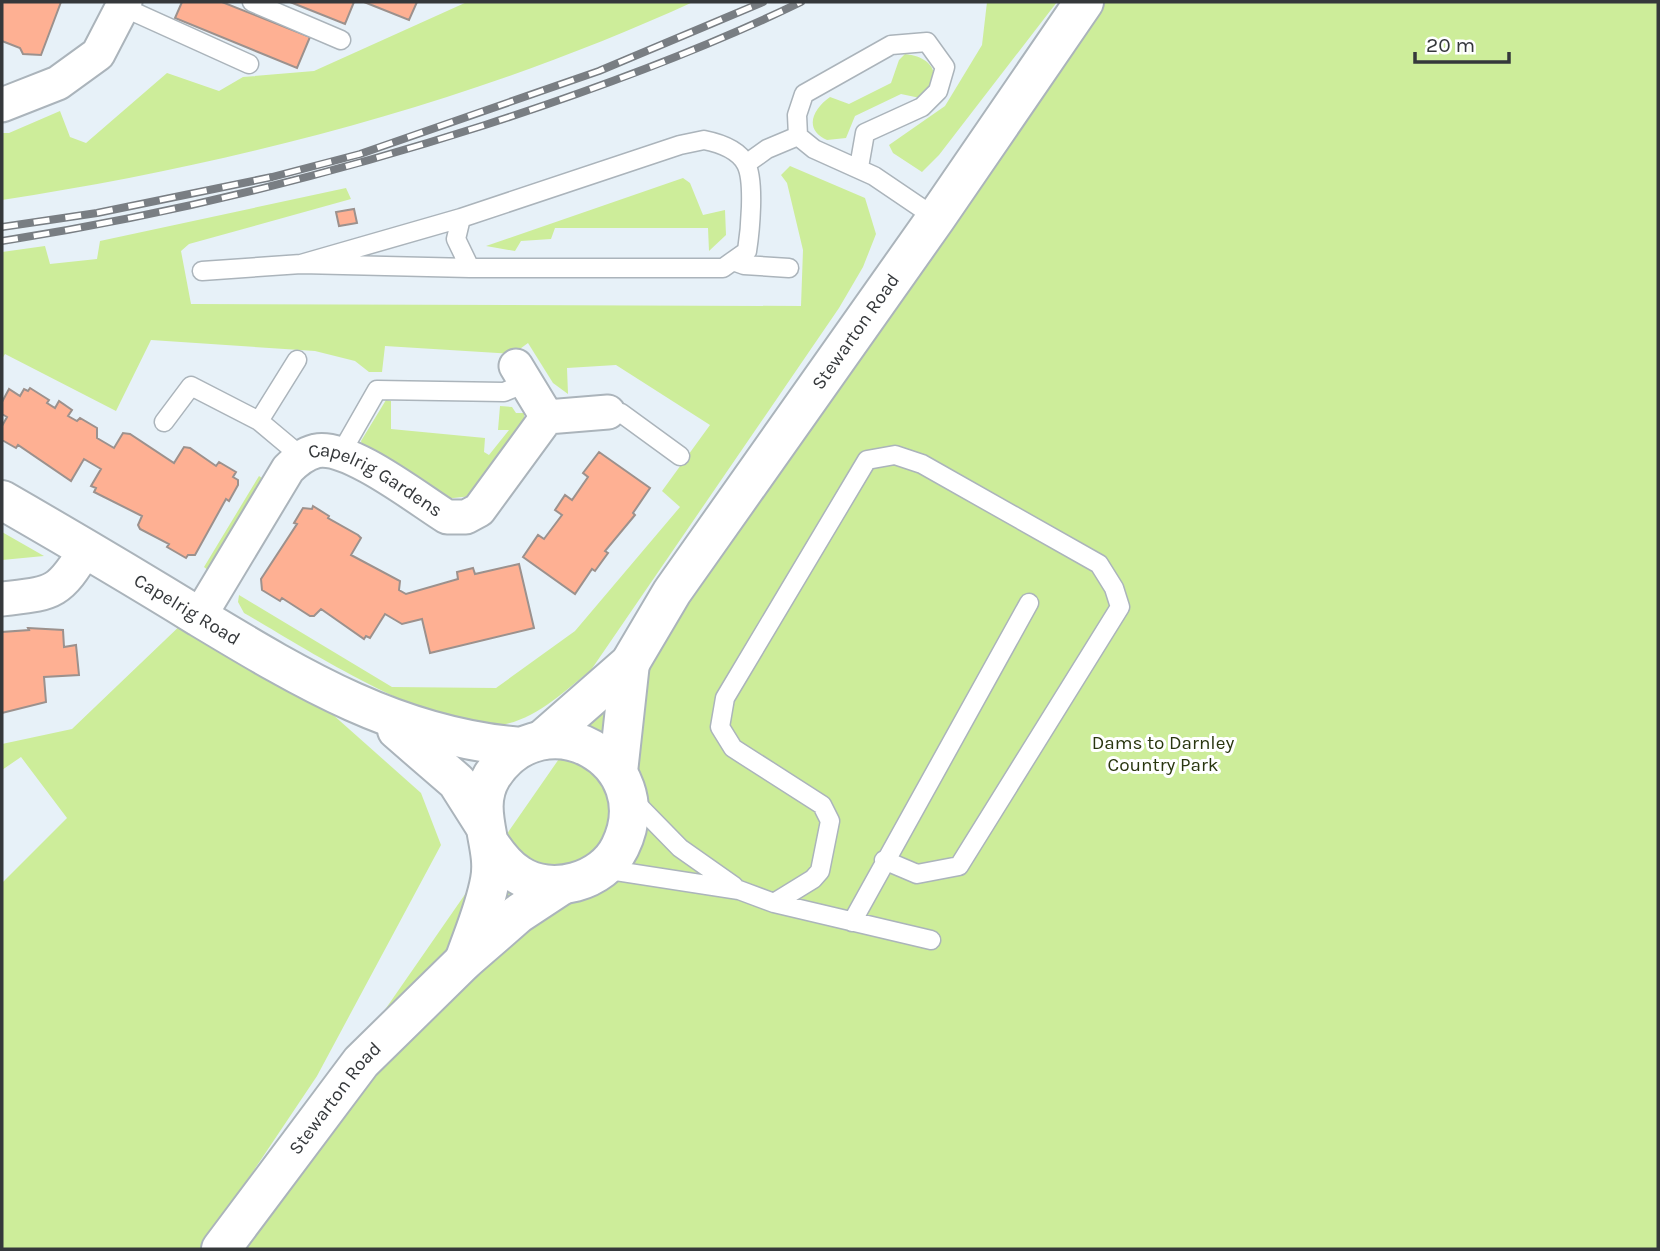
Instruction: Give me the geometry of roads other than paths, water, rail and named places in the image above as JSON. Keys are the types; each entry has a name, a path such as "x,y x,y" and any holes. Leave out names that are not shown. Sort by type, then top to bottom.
{"main road":[{"name":"Stewarton Road","path":"464,961 491,879 484,800 490,779 503,761 531,744 630,663 680,581 936,218 1084,2"},
{"name":"Capelrig Road","path":"2,500 291,673 376,713 441,735 531,744"},
{"name":"Stewarton Road","path":"487,833 503,863 520,877 541,884 562,885 583,880 602,869 617,854 626,835 630,813 622,782 630,663"},
{"name":"Capelrig Road","path":"376,713 457,782 487,833"},
{"path":"531,744 564,739 586,745 604,756 622,782"},
{"name":"Stewarton Road","path":"221,1249 361,1062 464,961 518,914 562,885"}],"street":[{"path":"2,106 58,83 98,54 124,4"},
{"path":"521,374 547,417 608,412"},
{"name":"Capelrig Gardens","path":"199,617 288,469 302,457 317,451 341,453 447,517 466,517 479,510 547,417"},
{"path":"2,599 47,593 66,580 86,549"}],"lane":[{"path":"252,2 341,40"},
{"path":"124,4 249,64"},
{"path":"859,167 865,133 922,107 939,90 945,67 927,42 891,45 804,94 797,115 798,136 814,149 859,167 936,218"},
{"path":"746,164 767,149 798,136"},
{"path":"202,271 301,264 471,268 723,268 747,251 752,224 746,164 723,143 704,140 680,145 461,218 301,264"},
{"path":"461,218 456,239 471,268"},
{"path":"733,261 744,265 789,268"},
{"path":"259,421 297,360"},
{"path":"341,453 377,390 504,391 521,374"},
{"path":"164,422 191,386 259,421 302,457"},
{"path":"608,412 621,412 680,456"},
{"path":"774,903 813,880 820,871 830,821 822,805 733,748 720,727 725,698 867,460 895,455 922,464 1099,564 1114,588 1120,607 959,866 917,874 884,860"},
{"path":"852,922 1029,603"},
{"path":"622,782 680,848 739,890"},
{"path":"602,869 739,890 774,903 931,940"}],"railway":[{"path":"2,227 97,213 272,177 360,154 599,71 763,2"},
{"path":"2,241 185,206 306,177 425,144 646,69 801,2"}],"park label":[{"name":"Dams to Darnley Country Park","path":"1163,754"}]}
